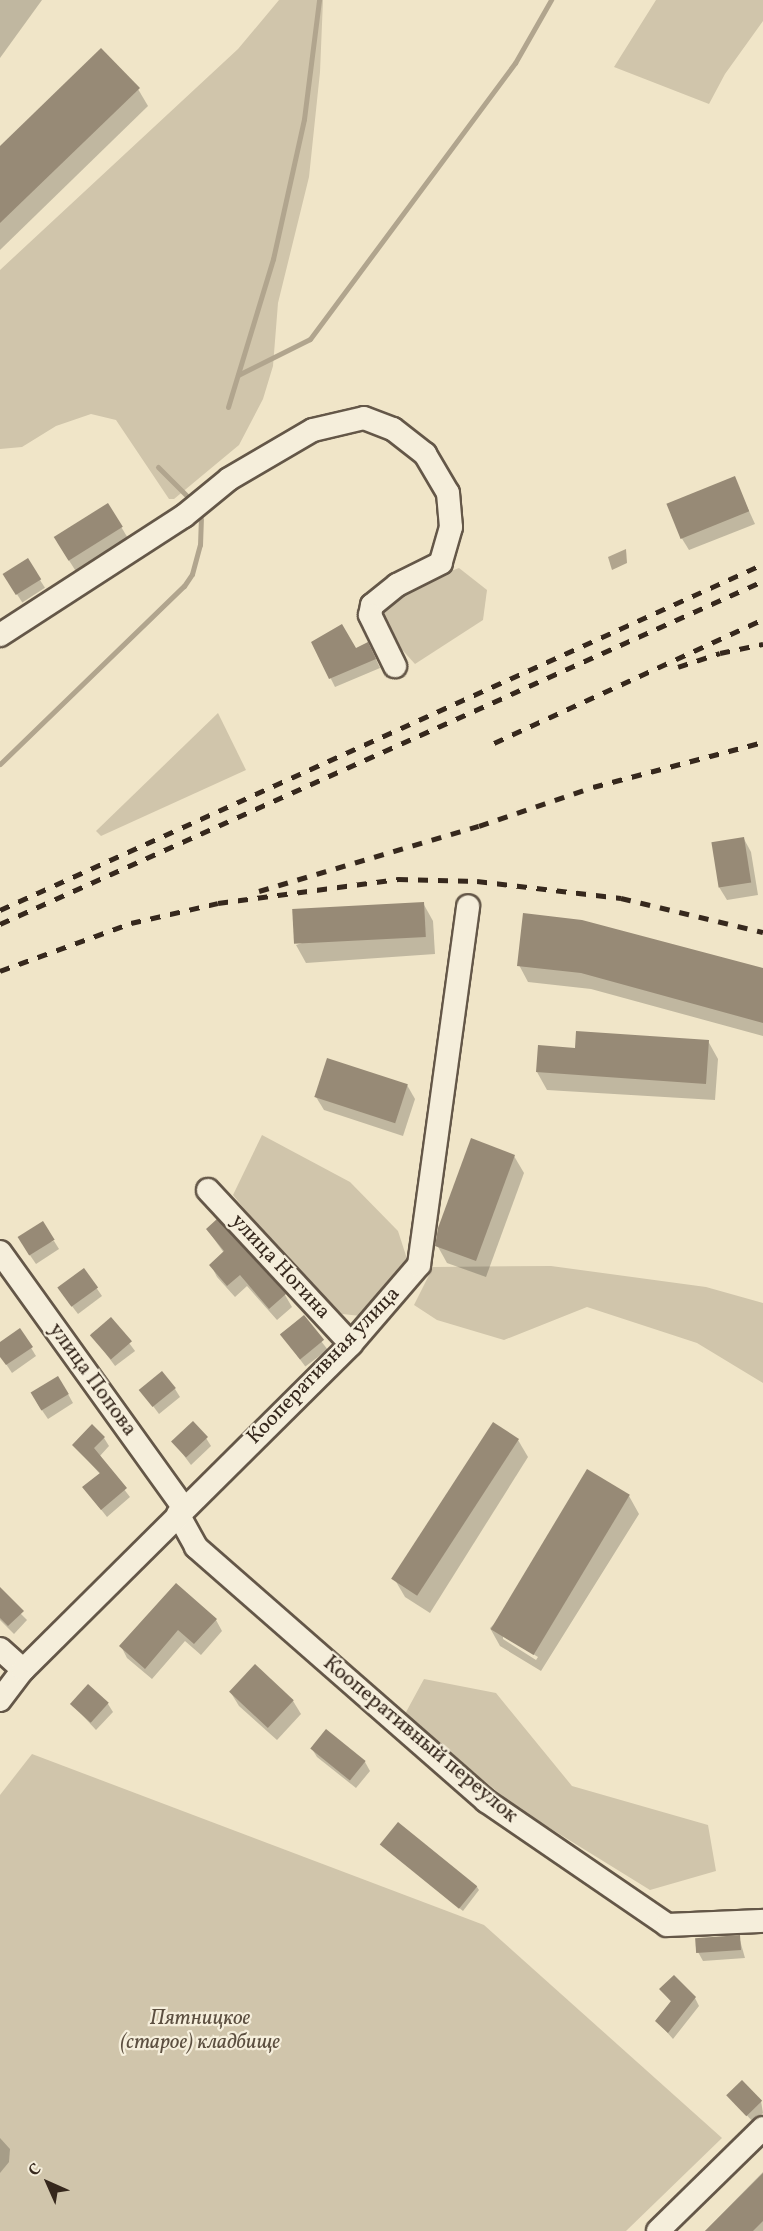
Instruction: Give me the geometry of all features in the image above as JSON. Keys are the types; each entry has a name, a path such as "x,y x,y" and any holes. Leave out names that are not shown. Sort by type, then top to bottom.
{"street":[{"path":"0,635 184,516 229,479 313,430 364,418 393,429 425,454 447,493 451,527 441,563 397,585 372,605 370,615 395,666"},
{"name":"Кооперативная улица","path":"0,1700 23,1670 351,1344 419,1265 468,906"},
{"name":"улица Ногина","path":"208,1190 351,1344"},
{"name":"улица Попова","path":"0,1252 181,1511"},
{"name":"Кооперативный переулок","path":"181,1511 196,1547 495,1807 667,1925 763,1921"},
{"path":"0,1649 23,1670"},
{"path":"658,2231 763,2128"}],"green space":[{"path":"279,0 323,0 320,72 309,177 278,303 273,366 263,399 239,445 174,499 169,499 116,420 91,414 56,426 22,447 0,449 0,270 238,49"},
{"path":"656,0 763,0 763,21 725,74 709,104 614,67"},
{"path":"459,568 487,590 483,620 415,664 386,632 377,609 416,584"},
{"path":"218,713 246,770 101,836 96,831"},
{"path":"262,1135 350,1182 398,1231 409,1265 361,1316 342,1314 278,1250 233,1195"},
{"path":"551,1266 706,1287 763,1303 763,1383 697,1343 587,1307 504,1340 437,1320 414,1305 433,1267"},
{"path":"424,1679 496,1693 572,1786 708,1825 716,1871 650,1890 514,1806 405,1714"},
{"name":"Пятницкое (старое) кладбище","path":"32,1754 484,1925 722,2138 626,2231 0,2231 0,1795"}],"shaded area":[{"path":"626,549 627,563 612,570 608,557"}],"building":[{"path":"101,48 140,88 0,223 0,146"},
{"path":"735,476 749,511 681,539 666,504"},
{"path":"108,503 123,527 69,561 54,537"},
{"path":"28,558 41,579 16,595 3,574"},
{"path":"342,624 356,648 368,642 376,659 329,679 311,642"},
{"path":"744,837 751,882 719,888 711,842"},
{"path":"424,902 426,937 294,944 292,909"},
{"path":"523,913 582,920 763,968 763,1023 581,973 517,966"},
{"path":"576,1031 709,1040 706,1084 536,1072 538,1045 575,1048"},
{"path":"327,1058 408,1084 395,1123 314,1097"},
{"path":"471,1138 515,1155 476,1261 435,1246 438,1228"},
{"path":"217,1219 286,1294 269,1309 240,1275 227,1286 209,1265 224,1251 206,1229"},
{"path":"43,1221 55,1240 29,1256 18,1237"},
{"path":"84,1268 98,1287 71,1307 57,1287"},
{"path":"304,1315 324,1340 300,1359 280,1335"},
{"path":"111,1317 132,1341 111,1360 90,1335"},
{"path":"20,1328 33,1347 6,1365 0,1357 0,1342"},
{"path":"162,1371 176,1388 153,1407 139,1390"},
{"path":"58,1376 69,1394 41,1410 31,1392"},
{"path":"193,1421 208,1437 186,1458 171,1441"},
{"path":"493,1422 519,1439 417,1596 391,1579"},
{"path":"92,1424 105,1437 94,1448 127,1488 101,1510 82,1487 100,1473 72,1445"},
{"path":"587,1469 630,1495 534,1655 491,1629"},
{"path":"176,1583 217,1619 194,1644 178,1630 145,1669 119,1646"},
{"path":"0,1587 24,1611 8,1626 0,1618"},
{"path":"255,1664 294,1700 268,1728 229,1692"},
{"path":"88,1684 109,1703 91,1723 70,1704"},
{"path":"326,1729 366,1761 350,1781 310,1748"},
{"path":"398,1822 477,1886 459,1909 380,1845"},
{"path":"740,1935 741,1950 696,1953 695,1938"},
{"path":"674,1975 696,1997 668,2033 655,2021 671,2001 659,1989"},
{"path":"742,2080 762,2101 746,2116 726,2095"},
{"path":"763,2173 763,2221 753,2231 705,2231"}],"waterway":[{"path":"228,407 273,259 304,119 319,0"},
{"path":"238,375 310,339 515,63 551,0"},
{"path":"158,467 186,495"},
{"path":"0,764 184,586 192,574 200,545 201,519"}],"railway":[{"path":"0,910 763,564"},
{"path":"0,924 763,581"},
{"path":"494,743 763,619"},
{"path":"678,667 720,653 763,644"},
{"path":"259,891 479,826 593,787 763,742"},
{"path":"0,971 131,923 218,903 398,879 477,881 621,898 763,932"}]}
